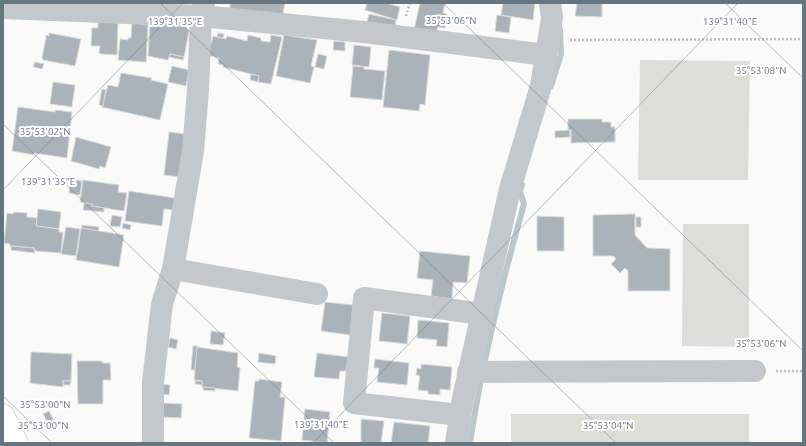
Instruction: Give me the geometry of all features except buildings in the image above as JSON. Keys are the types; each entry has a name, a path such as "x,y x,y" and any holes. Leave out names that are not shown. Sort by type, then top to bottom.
{"street":[{"path":"456,443 468,372 510,189 541,86 552,18 550,3"},
{"path":"3,8 203,10 364,32 547,48"},
{"path":"153,443 153,382 162,304 173,269 193,151 203,10"},
{"path":"173,269 317,294"},
{"path":"460,415 354,403 364,298 482,314"},
{"path":"468,372 755,371"}],"path":[{"path":"547,48 803,39"},
{"path":"755,371 803,371"}],"shaded area":[{"path":"640,60 750,61 748,180 638,180"},
{"path":"683,224 749,224 749,347 682,346"},
{"path":"511,414 749,414 749,443 511,443"}],"waterway":[{"path":"551,86 561,54 560,29"},
{"path":"470,443 480,382 493,322 524,204 520,191 522,185"}]}
